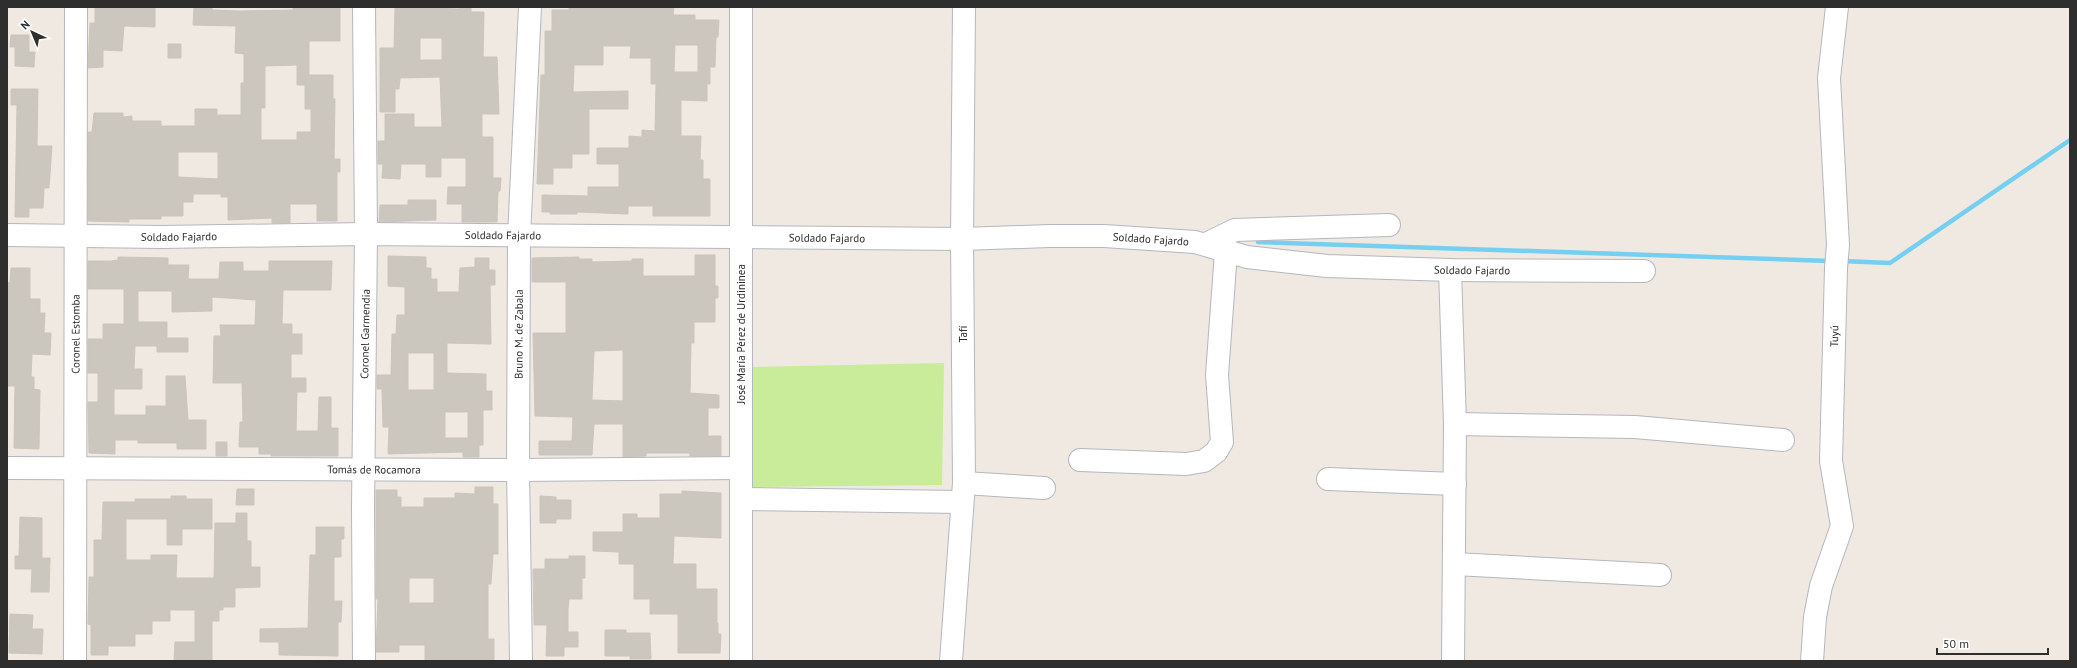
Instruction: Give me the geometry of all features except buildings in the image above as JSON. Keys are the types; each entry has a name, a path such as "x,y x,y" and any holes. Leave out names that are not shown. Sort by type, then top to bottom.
{"street":[{"name":"Coronel Estomba","path":"75,661 76,7"},
{"name":"Coronel Garmendia","path":"364,7 366,234 364,661"},
{"name":"Bruno M. de Zabala","path":"521,661 518,470 519,236 530,7"},
{"name":"José María Pérez de Urdininea","path":"741,7 741,661"},
{"name":"Tafí","path":"951,661 963,493 962,239 964,7"},
{"name":"Tuyú","path":"1812,661 1815,617 1821,586 1842,526 1832,460 1836,268 1838,245 1829,78 1837,7"},
{"path":"1206,244 1235,230 1389,226"},
{"name":"Soldado Fajardo","path":"7,235 161,237 366,234 962,239 1104,236 1195,242 1247,257 1327,266 1450,270 1644,271"},
{"path":"1080,460 1186,464 1204,461 1216,452 1222,442 1217,375 1226,252"},
{"path":"1450,270 1455,424 1453,661"},
{"path":"1455,424 1635,427 1783,440"},
{"name":"Tomás de Rocamora","path":"7,468 518,470 741,468"},
{"path":"1328,479 1455,484"},
{"path":"742,500 963,493 1044,488"},
{"path":"1455,564 1660,575"}],"green space":[{"path":"944,363 942,485 753,487 753,367"}],"waterway":[{"path":"1842,261 1890,263 2070,140"},
{"path":"1258,242 1830,261"}]}
